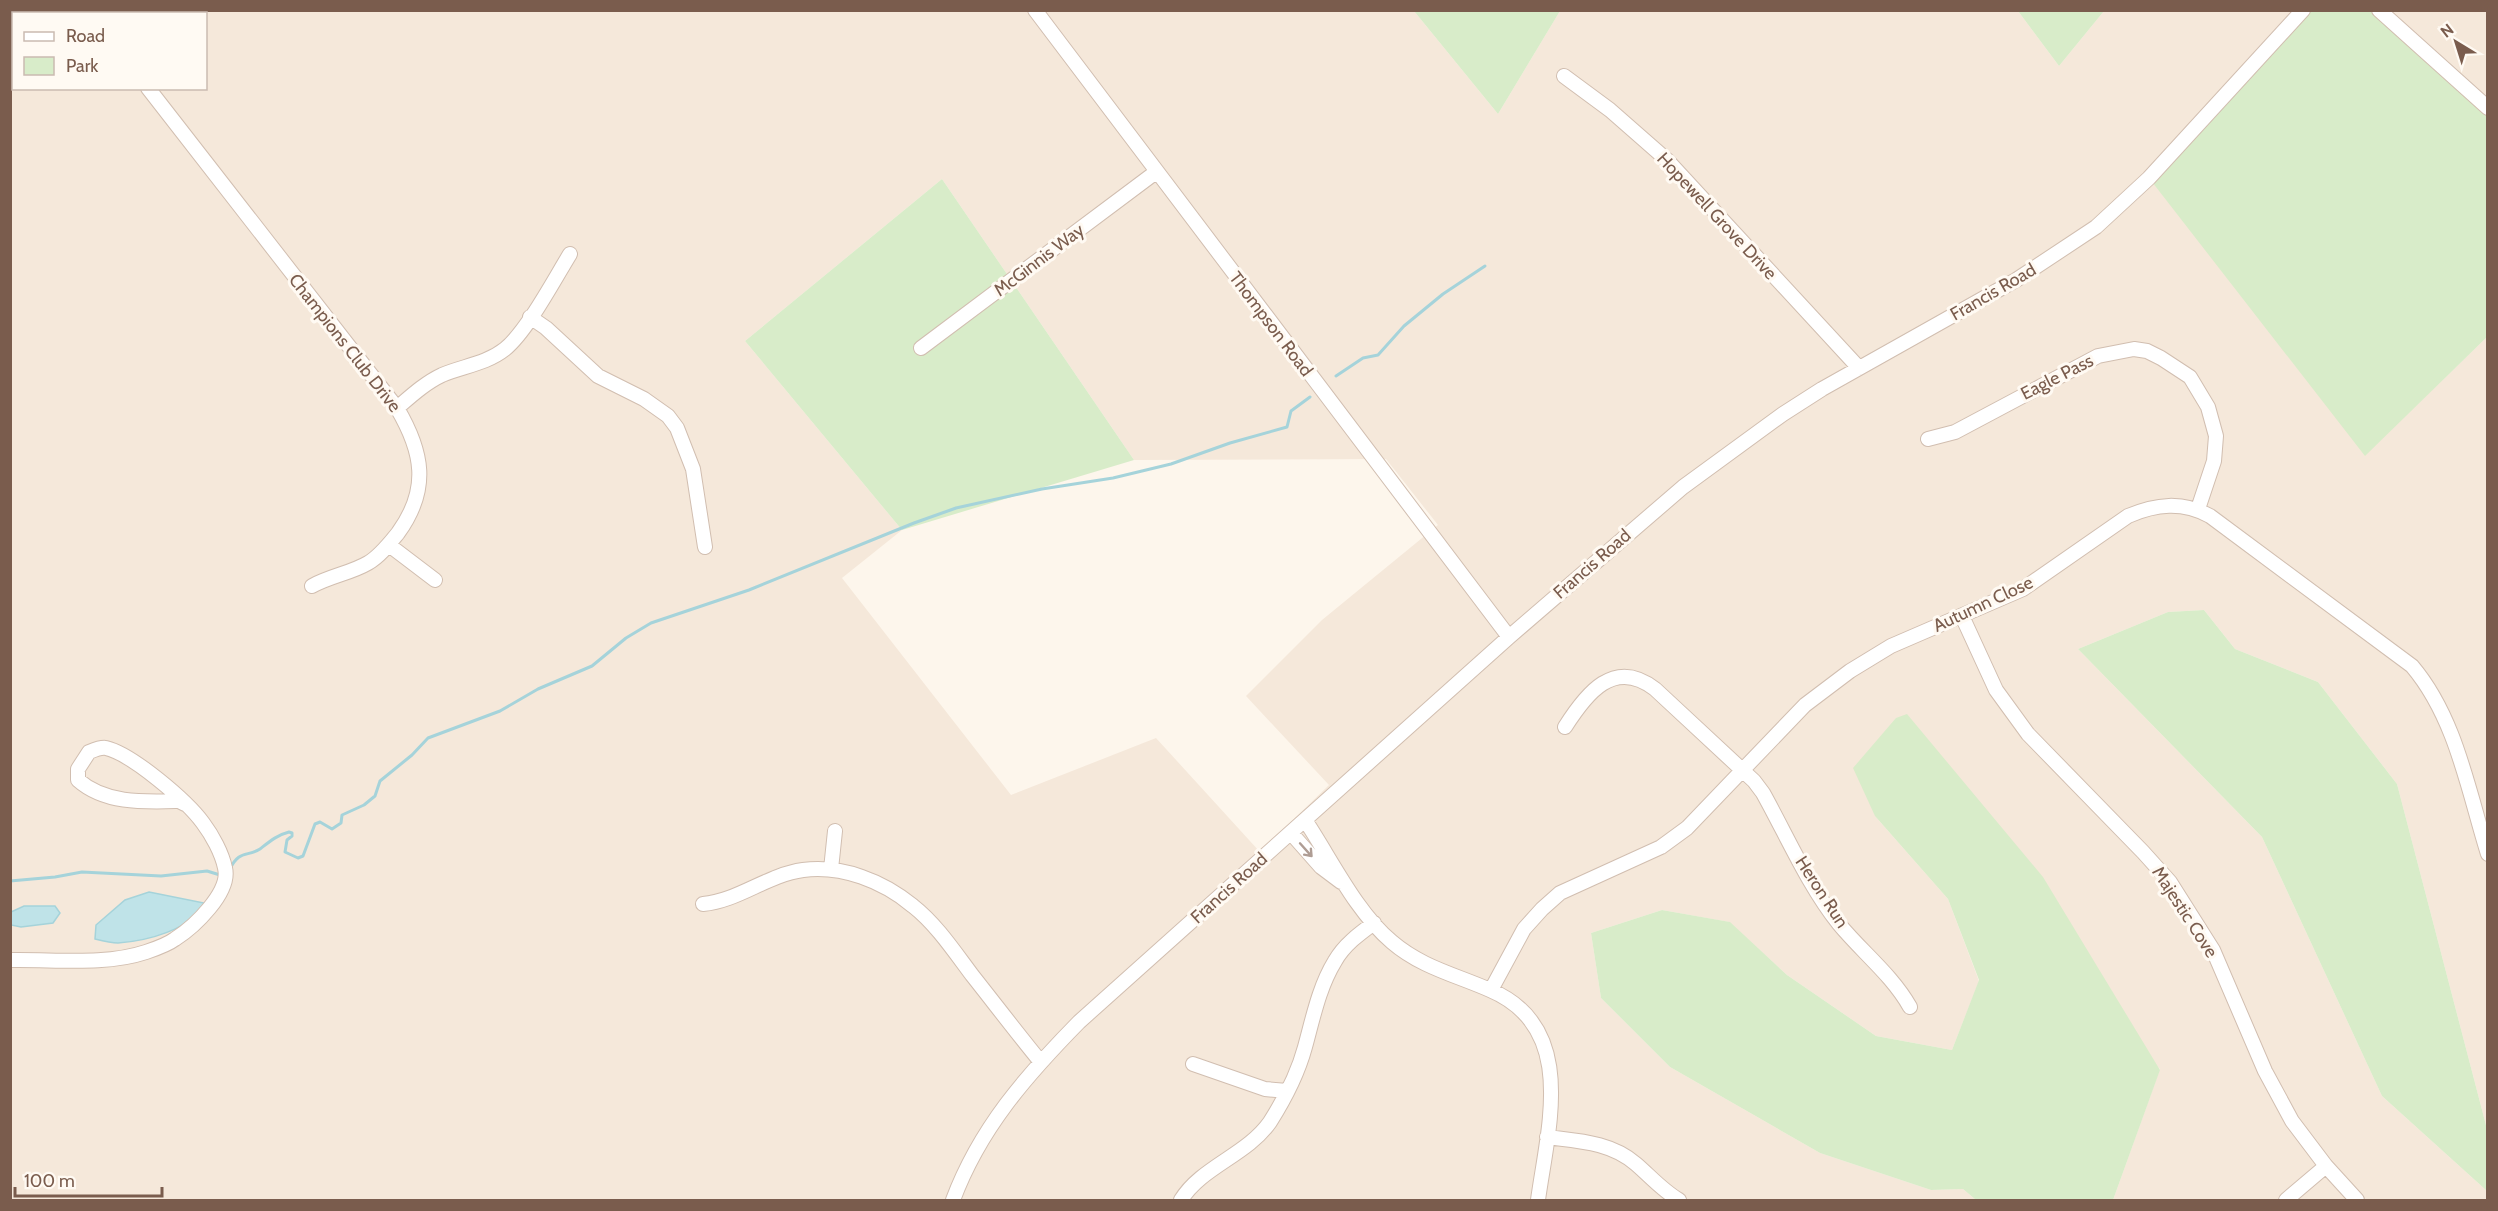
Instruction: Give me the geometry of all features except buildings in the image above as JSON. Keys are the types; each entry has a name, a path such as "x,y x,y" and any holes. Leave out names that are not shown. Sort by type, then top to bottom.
{"street":[{"name":"Thompson Road","path":"1035,10 1509,637"},
{"name":"Francis Road","path":"953,1200 975,1153 998,1114 1040,1061 1079,1022 1509,637 1683,487 1783,414 1859,368 2016,280 2096,227 2149,178 2303,10"},
{"path":"2379,10 2487,108"},
{"name":"Hopewell Grove Drive","path":"1564,76 1610,110 1667,160 1859,368"},
{"name":"Champions Club Drive","path":"150,90 397,408 412,433 417,448 419,473 410,516 389,545 366,564 312,586"},
{"name":"McGinnis Way","path":"921,348 1156,171"},
{"path":"397,408 429,382 452,371 479,364 517,338 570,254"},
{"path":"530,317 553,334 598,376 644,399 668,416 677,428 693,469 705,548"},
{"name":"Eagle Pass","path":"1928,439 1955,432 2098,356 2134,349 2147,351 2190,377 2208,406 2216,436 2214,461 2198,509"},
{"name":"Autumn Close","path":"1491,990 1524,929 1560,893 1675,838 1805,705 1851,671 1891,646 2023,589 2128,516 2147,508 2172,505 2198,509 2210,516 2412,666 2428,685 2446,719 2487,854"},
{"path":"389,545 435,580"},
{"name":"Majestic Cove","path":"1962,616 1996,690 2028,734 2170,882 2213,950 2265,1071 2292,1121 2326,1166 2357,1200"},
{"name":"Heron Run","path":"1565,727 1576,709 1595,688 1614,678 1632,677 1643,680 1655,689 1743,771 1763,793 1820,896 1838,923 1899,988 1910,1007"},
{"path":"10,960 115,960 146,952 175,940 213,905 225,879 225,868 214,841 203,823 185,804 154,777 126,757 105,748 89,752 78,769 78,780 87,788 105,796 133,801 178,801 185,804"},
{"path":"1305,820 1347,886 1391,941 1412,957 1441,973 1491,990 1507,999 1534,1023 1542,1036 1551,1074 1547,1137 1538,1200"},
{"path":"831,869 835,831"},
{"path":"1291,833 1322,867 1347,886"},
{"path":"703,904 726,899 772,878 802,870 831,869 869,879 913,906 948,943 1040,1061"},
{"path":"1181,1200 1191,1187 1242,1149 1269,1124 1287,1091 1304,1051 1325,979 1348,944 1374,922"},
{"path":"1193,1064 1265,1089 1287,1091"},
{"path":"1547,1137 1585,1141 1613,1149 1634,1162 1679,1200"},
{"path":"2286,1200 2326,1166"}],"shaded area":[{"path":"10,11 1414,11 1498,114 1560,11 2018,11 2059,66 2104,11 2305,11 2365,455 2487,337 2487,1129 2397,784 2318,682 2235,649 2204,610 2168,612 2078,649 2262,837 2382,1096 2487,1191 2487,1200 2113,1200 2160,1069 1875,816 1948,899 1979,981 1952,1050 1876,1036 1787,975 1729,922 1662,910 1591,933 1601,998 1670,1067 1820,1153 1931,1190 1963,1189 1976,1200 11,1200","holes":["942,179 1134,460 1386,459 1438,525 1322,620 1246,696 1329,785 1260,852 1156,738 1011,795 842,578 902,530 745,341"]},
{"path":"2374,11 2487,11 2487,114"}],"green space":[{"path":"1414,11 1560,11 1498,114"},
{"path":"2018,11 2104,11 2059,66"},
{"path":"2303,11 2377,11 2487,113 2487,337 2365,456 2149,178"},
{"path":"942,179 1134,460 902,530 745,341"},
{"path":"2204,610 2235,649 2318,682 2397,784 2487,1129 2487,1191 2382,1096 2262,837 2078,649 2168,612"},
{"path":"1907,714 2043,877 2160,1070 2113,1200 1976,1200 1963,1189 1931,1190 1820,1153 1670,1067 1601,998 1591,933 1662,910 1730,922 1787,975 1876,1036 1952,1050 1979,980 1948,899 1875,816 1853,768 1896,718"}],"water":[{"path":"149,892 204,903 198,912 179,927 154,937 118,943 95,939 96,925 125,900"},
{"path":"24,906 55,906 60,913 53,923 21,927 11,925 11,912"}],"waterway":[{"path":"1336,376 1363,358 1378,355 1404,326 1443,294 1485,266"},
{"path":"230,869 240,856 260,849 289,832 292,836 287,840 285,852 298,858 303,856 315,824 320,822 332,829 341,823 342,815 364,805 375,796 380,781 412,755 428,738 500,711 538,689 592,666 626,638 651,623 749,590 956,508 1042,489 1113,478 1171,464 1230,443 1287,427 1291,411 1310,397"},
{"path":"10,881 82,872 161,876 207,871 220,875"}]}
